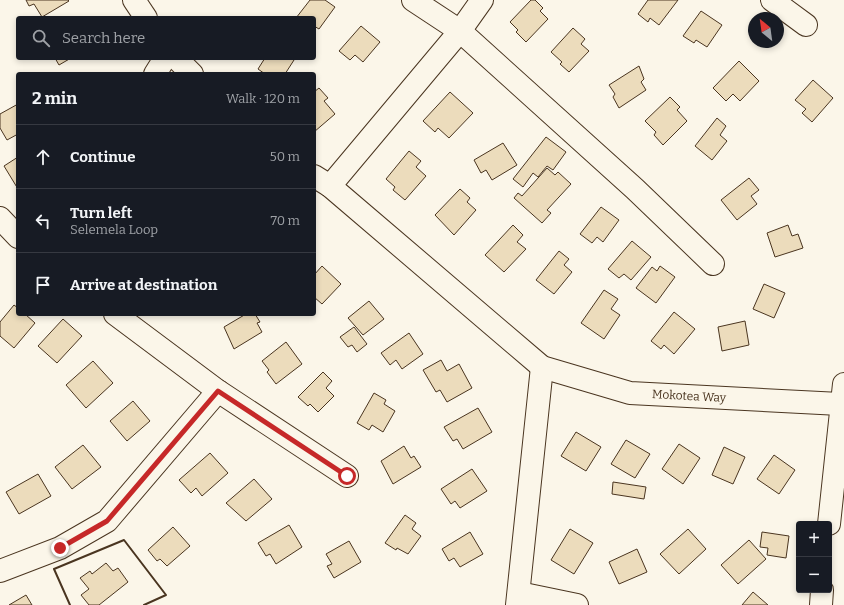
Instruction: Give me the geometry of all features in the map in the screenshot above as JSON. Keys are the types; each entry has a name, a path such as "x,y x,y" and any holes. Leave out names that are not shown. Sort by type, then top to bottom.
{"street":[{"path":"134,0 145,16"},
{"path":"413,0 460,31 635,189 713,264"},
{"path":"482,0 460,31 322,181 542,367 518,599 577,605"},
{"path":"772,0 806,25"},
{"path":"156,72 164,60"},
{"path":"178,60 190,72"},
{"path":"0,218 16,235"},
{"path":"118,316 218,391 347,476"},
{"name":"Mokotea Way","path":"542,367 630,393 842,394"},
{"path":"0,571 60,548 107,521 218,391"},
{"path":"829,521 842,394"},
{"path":"821,605 822,593"}],"building":[{"path":"26,0 69,1 44,16 41,16 34,4 29,6"},
{"path":"310,0 325,0 335,7 319,29 316,27 316,16 298,16"},
{"path":"531,0 535,0 543,8 540,11 548,19 526,42 516,32 518,30 510,22"},
{"path":"648,0 678,0 659,25 650,18 648,22 638,14"},
{"path":"701,11 722,25 707,47 696,40 694,43 683,36"},
{"path":"361,26 380,42 363,62 355,55 350,60 339,51"},
{"path":"573,28 585,39 581,44 589,51 569,72 560,64 562,62 551,52"},
{"path":"56,60 68,60 59,65"},
{"path":"264,60 294,60 286,72 262,72 258,69"},
{"path":"739,61 759,81 740,101 733,94 726,101 713,88"},
{"path":"639,66 644,79 641,82 646,90 619,108 613,97 615,94 609,85"},
{"path":"813,80 833,98 812,122 802,113 806,109 795,100"},
{"path":"319,88 328,98 324,101 335,114 316,130 316,90"},
{"path":"450,92 473,113 449,138 438,128 435,132 423,121"},
{"path":"670,97 680,107 677,110 687,121 663,145 654,135 656,132 645,121"},
{"path":"16,105 16,135 7,140 0,128 0,114"},
{"path":"717,118 726,126 720,135 727,141 712,160 695,146"},
{"path":"546,137 566,152 553,170 547,166 538,177 533,173 523,187 513,179"},
{"path":"503,143 517,165 492,180 486,170 481,173 474,160"},
{"path":"409,151 421,161 416,167 426,176 405,200 393,190 395,187 386,179"},
{"path":"16,158 16,186 4,166"},
{"path":"547,168 555,175 558,172 571,184 547,210 551,213 542,223 514,198 518,193 522,196"},
{"path":"749,178 759,190 751,196 757,204 737,220 721,200"},
{"path":"460,189 470,198 467,202 476,210 454,235 435,215"},
{"path":"601,207 619,220 603,242 597,237 592,243 580,234"},
{"path":"513,225 523,235 517,242 526,249 504,272 485,255"},
{"path":"788,225 792,236 798,234 803,248 775,257 767,233"},
{"path":"632,241 651,257 631,280 624,274 619,278 608,269"},
{"path":"559,251 569,259 564,265 572,272 554,294 536,280"},
{"path":"322,266 341,284 322,304 316,299 316,273"},
{"path":"660,266 675,277 656,303 636,288 652,267 657,271"},
{"path":"764,284 785,293 774,318 753,309"},
{"path":"604,290 618,299 611,309 620,315 604,339 581,323"},
{"path":"369,301 384,319 363,335 348,318"},
{"path":"14,305 16,306 16,316 27,316 35,323 14,348 0,336 0,322"},
{"path":"674,312 695,329 674,354 664,345 661,349 651,341"},
{"path":"243,316 256,316 260,322 257,323 262,332 234,349 224,327"},
{"path":"63,319 82,336 57,363 38,346"},
{"path":"745,321 749,345 722,351 718,327"},
{"path":"354,327 367,344 357,352 352,345 348,347 340,337"},
{"path":"409,333 423,354 402,369 396,360 390,365 381,353"},
{"path":"286,342 302,364 276,384 267,372 269,370 262,361"},
{"path":"441,360 447,371 459,364 472,388 447,402 440,390 436,392 423,370"},
{"path":"93,361 113,383 86,408 66,385"},
{"path":"323,372 332,381 326,388 334,396 318,412 310,404 308,406 298,397"},
{"path":"374,393 386,400 384,404 395,411 383,432 372,425 369,430 357,423"},
{"path":"133,401 150,421 127,441 110,421"},
{"path":"478,408 492,432 463,449 457,439 453,441 444,427"},
{"path":"576,432 601,447 586,471 561,456"},
{"path":"626,440 650,454 635,478 611,464"},
{"path":"679,444 700,458 683,484 662,469"},
{"path":"83,445 101,467 72,489 55,467"},
{"path":"404,446 411,458 414,456 421,467 393,484 381,461"},
{"path":"724,447 745,457 733,484 712,475"},
{"path":"210,453 228,473 202,496 196,488 191,493 179,480"},
{"path":"774,455 795,470 779,494 757,479"},
{"path":"472,469 487,491 460,508 455,501 451,504 441,489"},
{"path":"38,474 51,496 19,514 6,492"},
{"path":"254,479 272,499 246,521 226,503"},
{"path":"613,482 646,487 644,499 612,494"},
{"path":"405,515 416,523 412,529 421,536 408,554 397,548 396,550 385,543"},
{"path":"289,525 302,547 276,564 270,554 266,556 258,543"},
{"path":"173,527 190,546 167,566 160,559 157,561 148,550"},
{"path":"570,529 593,543 574,574 551,560"},
{"path":"688,529 706,549 679,574 660,554"},
{"path":"470,532 483,554 460,567 454,558 449,561 442,549"},
{"path":"762,532 789,536 786,558 767,555 768,548 760,547"},
{"path":"749,540 766,559 738,584 721,565"},
{"path":"349,541 361,562 334,578 327,566 332,564 326,554"},
{"path":"637,549 647,572 619,584 609,562"},
{"path":"106,563 113,571 118,568 128,582 99,605 89,605 81,595 89,589 80,578 90,571 92,574"},
{"path":"753,592 768,605 742,605"},
{"path":"26,595 32,605 9,605"}],"wall":[{"path":"70,605 54,569 124,540 166,595 144,605"}],"route":[{"path":"60,548 107,521 218,391 347,476"}]}
